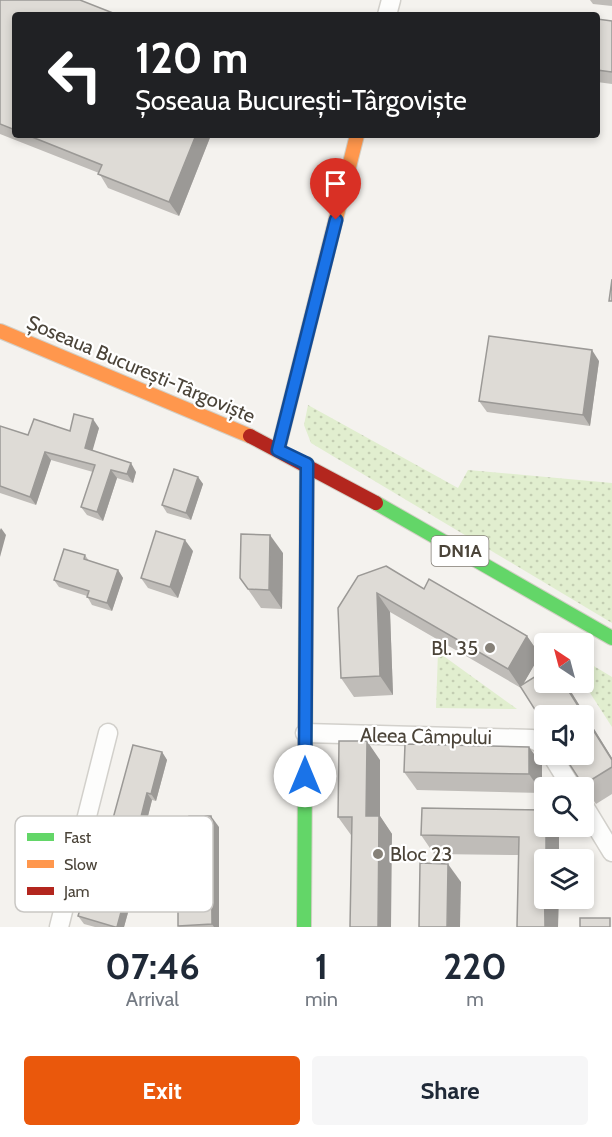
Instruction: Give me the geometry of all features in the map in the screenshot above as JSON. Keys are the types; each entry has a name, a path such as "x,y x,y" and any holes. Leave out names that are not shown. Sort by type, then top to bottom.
{"street":[{"path":"278,450 356,138"},
{"name":"Șoseaua București-Târgoviște","path":"0,331 241,431 307,464 612,638"},
{"path":"304,927 307,464"},
{"path":"87,816 108,733"},
{"name":"Aleea Câmpului","path":"305,733 534,739"},
{"path":"594,822 612,852"},
{"path":"59,927 63,912"}],"green space":[{"path":"308,405 458,488 468,470 612,483 612,623 311,443 304,425"},
{"path":"438,652 517,709 436,708"},
{"path":"594,666 612,677 612,727 590,693 594,693"}],"building":[{"path":"0,0 80,0 110,12 12,12 12,129 0,124"},
{"path":"600,19 612,21 612,72 600,70"},
{"path":"34,138 195,138 169,202 98,174 102,165"},
{"path":"612,279 612,301 609,301"},
{"path":"489,336 592,350 583,415 479,401"},
{"path":"74,414 93,419 85,448 131,463 127,474 111,470 97,512 81,507 95,465 45,452 30,497 0,486 0,426 28,435 34,419 70,431"},
{"path":"174,469 198,477 186,513 162,505"},
{"path":"156,531 185,540 170,587 141,578"},
{"path":"241,534 270,535 269,590 248,589 240,578"},
{"path":"64,549 85,555 84,559 118,570 107,603 87,597 89,591 54,580"},
{"path":"386,566 424,589 429,579 527,636 508,669 377,593 380,676 341,678 338,608 358,576"},
{"path":"534,677 534,693 570,693 577,705 534,705 534,708 520,686"},
{"path":"594,731 612,760 612,767 594,778 578,777 570,765 594,765"},
{"path":"339,741 367,741 366,816 379,816 378,927 350,927 352,817 338,817"},
{"path":"405,744 529,747 529,774 404,772"},
{"path":"133,745 162,752 151,794 147,793 141,816 114,816"},
{"path":"422,808 534,810 534,837 546,837 546,849 534,849 534,909 545,909 545,927 517,927 519,837 421,835"},
{"path":"420,863 448,864 447,927 419,927"},
{"path":"79,912 121,912 117,927 78,916"},
{"path":"178,912 212,912 212,924 178,926"},
{"path":"580,918 610,918 610,927 580,927"}],"traffic: fast":[{"path":"304,927 307,464"},
{"path":"376,503 612,638"}],"traffic: slow":[{"path":"278,450 356,138"},
{"path":"0,331 250,436"}],"traffic: jam":[{"path":"250,436 376,503"}],"place":[{"name":"Bl. 35","path":"490,648"},
{"name":"Bloc 23","path":"378,854"}],"route":[{"path":"305,776 307,464 278,450 336,220"}]}
